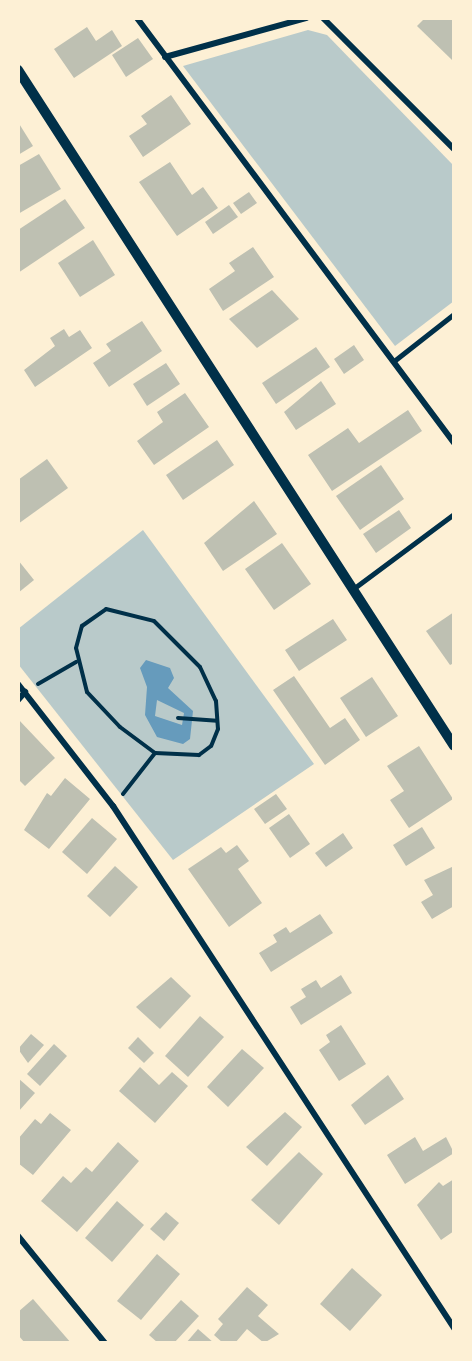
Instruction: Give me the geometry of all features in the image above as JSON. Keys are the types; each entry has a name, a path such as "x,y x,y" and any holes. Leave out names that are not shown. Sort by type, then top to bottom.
{"street":[{"path":"137,18 454,443"},
{"path":"165,57 307,18"},
{"path":"323,18 454,149"},
{"path":"18,70 454,746"},
{"path":"18,684 113,806 454,1328"},
{"path":"18,700 25,692"},
{"path":"18,1236 105,1343"}],"lane":[{"path":"394,362 454,314"},
{"path":"352,589 454,514"}],"path":[{"path":"123,611 154,621 200,668 216,701 217,721 211,746 199,755 156,753 120,727 87,693 76,662 82,626 95,613 123,611"},
{"path":"25,692 76,662"},
{"path":"178,718 217,721"},
{"path":"113,806 156,753"}],"shaded area":[{"path":"308,30 327,35 454,166 454,301 395,346 183,66"},
{"path":"143,530 314,764 173,860 18,664 18,629"}],"water":[{"path":"146,660 170,668 174,678 168,688 193,711 190,739 183,744 157,737 145,715 147,687 140,668","holes":["157,700 184,713 182,725 155,716"]}],"building":[{"path":"425,18 454,18 452,60 417,26"},
{"path":"87,27 96,41 112,30 122,46 74,78 54,49"},
{"path":"138,38 153,59 126,77 112,55"},
{"path":"171,95 191,124 143,157 129,136 147,124 141,116"},
{"path":"18,122 33,146 18,155"},
{"path":"39,154 61,189 18,214 18,166"},
{"path":"170,162 192,195 203,187 218,208 177,236 139,182"},
{"path":"249,192 257,203 241,214 233,203"},
{"path":"65,199 85,228 18,273 18,230"},
{"path":"229,205 238,217 213,234 205,222"},
{"path":"93,240 115,275 80,297 58,263"},
{"path":"253,247 274,277 223,311 209,289 235,271 229,263"},
{"path":"272,290 299,319 257,348 229,319"},
{"path":"142,321 162,351 109,387 93,363 111,351 106,344"},
{"path":"64,329 69,337 80,330 92,348 35,387 24,370 55,346 50,338"},
{"path":"354,345 364,360 344,374 334,359"},
{"path":"316,347 330,367 276,404 262,383"},
{"path":"166,363 180,384 147,406 133,384"},
{"path":"321,381 336,404 296,430 284,412"},
{"path":"185,393 209,427 154,465 137,441 163,422 157,412"},
{"path":"408,410 422,431 332,491 308,455 348,428 359,443"},
{"path":"217,440 234,465 183,500 166,475"},
{"path":"47,459 68,488 18,524 18,480"},
{"path":"381,465 404,499 360,530 336,496"},
{"path":"254,501 277,534 223,571 204,543"},
{"path":"399,510 411,528 376,553 363,534"},
{"path":"282,543 311,584 274,610 245,569"},
{"path":"18,560 34,580 18,593"},
{"path":"454,612 454,663 450,665 426,631"},
{"path":"333,619 347,640 299,671 285,650"},
{"path":"294,676 330,728 345,718 360,740 325,765 273,690"},
{"path":"372,677 398,716 366,737 340,698"},
{"path":"18,719 55,758 25,786 18,779"},
{"path":"419,746 453,799 409,828 390,800 404,791 387,766"},
{"path":"65,778 90,799 49,849 24,830 47,793 51,796"},
{"path":"276,794 287,809 265,824 254,809"},
{"path":"289,814 310,844 290,858 269,828"},
{"path":"92,818 117,839 87,874 62,852"},
{"path":"422,827 435,848 406,866 393,845"},
{"path":"343,833 353,848 326,867 315,853"},
{"path":"237,845 249,861 238,869 262,903 229,927 188,869 221,847 226,853"},
{"path":"115,866 138,887 110,917 87,896"},
{"path":"454,866 454,906 432,919 421,902 433,895 424,880"},
{"path":"320,914 333,933 271,972 259,953 277,942 273,935 286,927 290,933"},
{"path":"341,975 352,993 301,1025 290,1007 306,997 301,989 316,980 321,988"},
{"path":"171,977 191,996 160,1029 136,1007"},
{"path":"200,1016 224,1037 188,1077 165,1056"},
{"path":"341,1025 366,1064 339,1081 319,1050 330,1042 326,1035"},
{"path":"31,1034 44,1045 28,1063 18,1049"},
{"path":"138,1037 154,1053 144,1063 128,1048"},
{"path":"54,1044 67,1056 40,1086 27,1074"},
{"path":"242,1049 264,1068 228,1107 207,1087"},
{"path":"140,1067 159,1085 172,1072 188,1086 155,1123 119,1091"},
{"path":"388,1075 404,1099 365,1125 351,1105"},
{"path":"18,1078 35,1093 18,1112"},
{"path":"285,1112 302,1127 267,1166 246,1147"},
{"path":"50,1113 71,1130 33,1175 18,1163 18,1139 35,1119 41,1124"},
{"path":"415,1137 423,1151 446,1137 454,1153 405,1184 387,1155"},
{"path":"118,1142 139,1161 77,1232 41,1201 63,1176 71,1183 86,1167 92,1172"},
{"path":"299,1152 323,1174 279,1225 251,1200"},
{"path":"454,1179 454,1231 441,1240 417,1205 439,1182 443,1186"},
{"path":"117,1201 144,1225 112,1262 85,1238"},
{"path":"166,1212 179,1223 164,1241 150,1229"},
{"path":"157,1254 180,1274 141,1320 117,1301"},
{"path":"352,1268 382,1295 350,1331 320,1304"},
{"path":"247,1287 268,1305 258,1316 279,1334 264,1343 247,1329 235,1343 223,1343 214,1335 223,1324 218,1319"},
{"path":"33,1299 71,1343 25,1343 18,1335 18,1312"},
{"path":"181,1300 199,1316 174,1343 158,1343 149,1335"},
{"path":"198,1329 214,1343 186,1343"}]}
